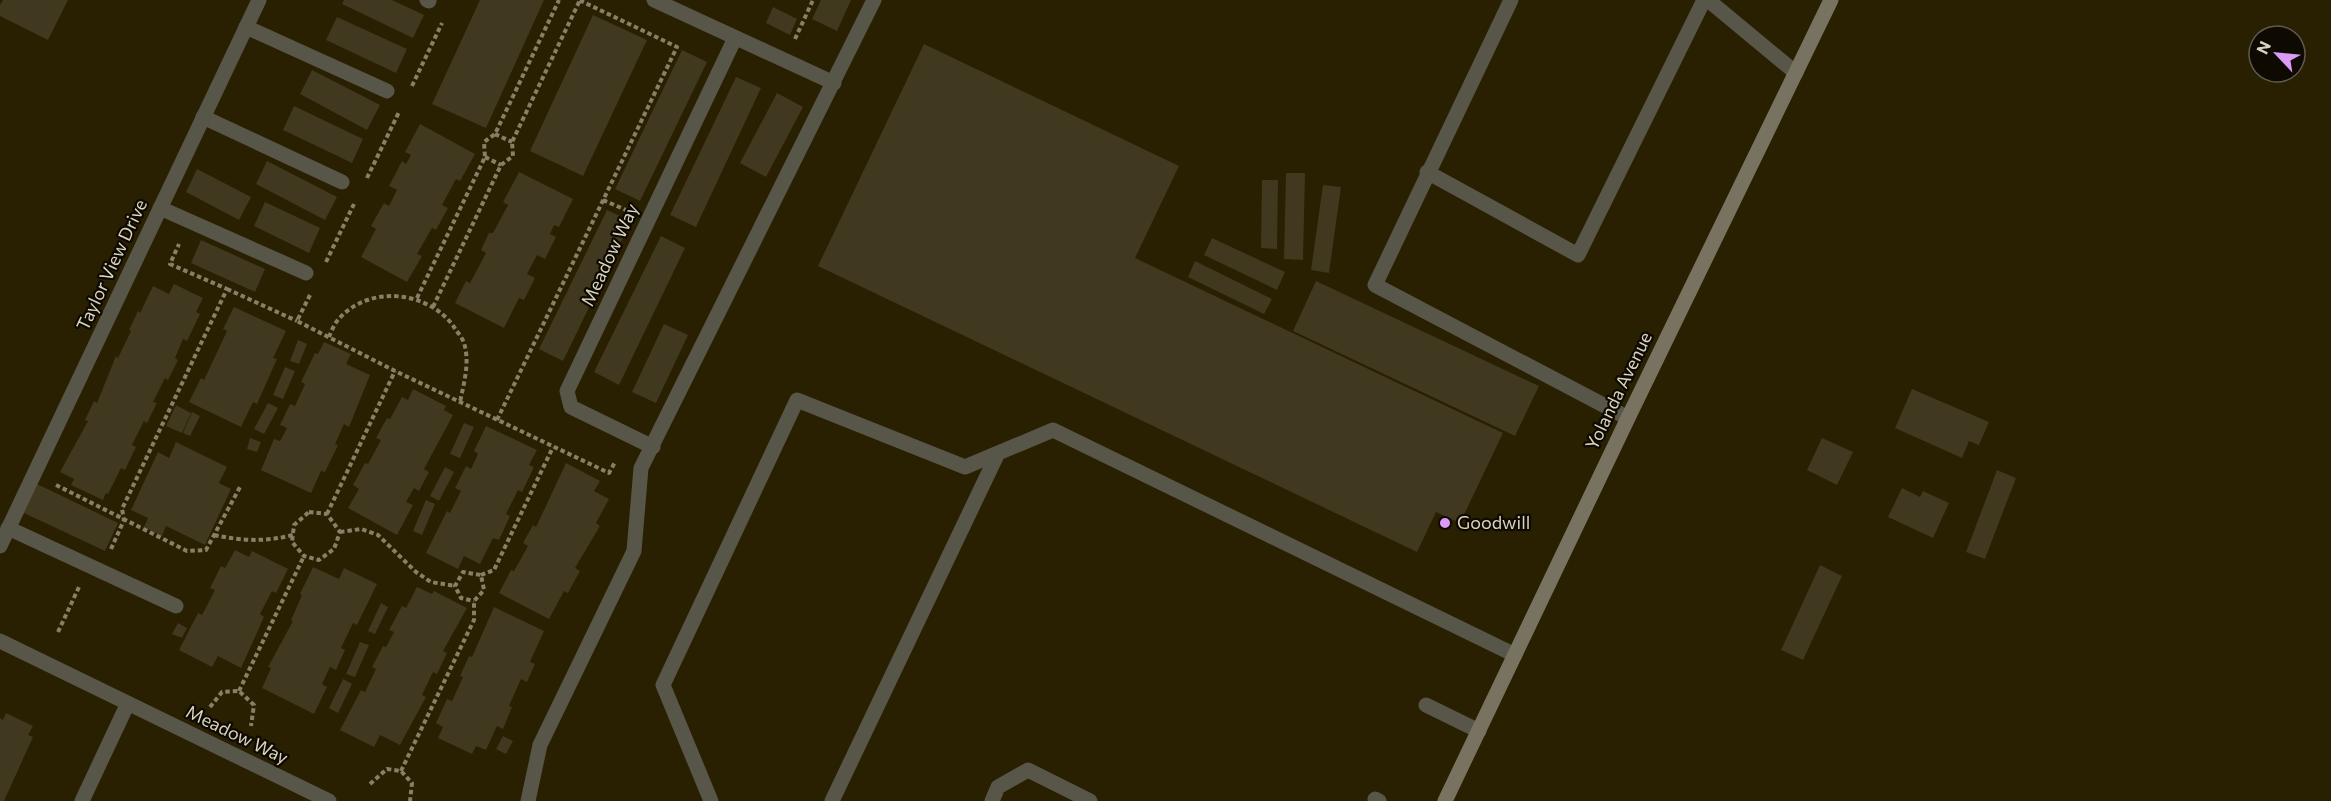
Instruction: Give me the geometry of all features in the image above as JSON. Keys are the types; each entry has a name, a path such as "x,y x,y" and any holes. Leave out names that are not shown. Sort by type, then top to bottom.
{"main road":[{"name":"Yolanda Avenue","path":"1445,801 1831,0"}],"street":[{"name":"Taylor View Drive","path":"0,546 259,0"},
{"path":"654,0 834,83"},
{"path":"528,801 540,745 634,551 641,468 874,0"},
{"path":"1510,0 1375,285 1628,418"},
{"path":"1427,172 1578,255 1706,0 1796,73"},
{"path":"246,27 387,92"},
{"name":"Meadow Way","path":"652,447 571,407 567,391 735,38"},
{"path":"203,117 342,182"},
{"path":"160,208 306,273"},
{"path":"711,801 663,685 797,400 964,467 1053,430 1515,655"},
{"path":"832,801 998,453"},
{"path":"8,528 176,606"},
{"name":"Meadow Way","path":"0,641 329,801"},
{"path":"82,801 128,703"},
{"path":"1426,705 1479,731"},
{"path":"995,794 1028,770 1090,801"}],"path":[{"path":"417,298 485,157 484,142 495,134 559,0"},
{"path":"433,307 501,165 513,156 512,142 580,0 677,47 497,420"},
{"path":"784,61 813,0"},
{"path":"409,91 443,22"},
{"path":"365,181 399,111"},
{"path":"495,134 512,142"},
{"path":"485,157 501,165"},
{"path":"322,270 356,201"},
{"path":"189,221 170,264 297,321 394,371 609,473 629,435"},
{"path":"124,520 122,509 227,289"},
{"path":"297,321 312,290"},
{"path":"329,337 337,321 353,307 379,297 417,298 433,307 448,320 464,342 467,372 460,402"},
{"path":"327,514 394,371"},
{"path":"455,586 463,572 481,575 494,570 553,447"},
{"path":"59,489 187,550 206,550 240,487"},
{"path":"309,512 327,514 340,532 334,549 319,560 304,556 292,542 294,525 309,512"},
{"path":"340,532 361,529 378,535 416,572 431,582 455,586"},
{"path":"214,535 239,540 271,540 293,535"},
{"path":"239,691 304,556"},
{"path":"400,771 474,620 474,601 484,590 481,575"},
{"path":"455,586 460,598 474,601"},
{"path":"210,706 222,692 239,691 254,705 251,726"},
{"path":"369,784 387,769 400,771 412,783 410,801"}],"building":[{"path":"3,0 68,0 48,40 0,16 0,5"},
{"path":"344,0 392,0 424,15 413,38 342,4"},
{"path":"480,0 544,0 486,128 432,104"},
{"path":"821,0 851,0 837,31 812,19"},
{"path":"773,7 797,19 790,35 766,23"},
{"path":"593,15 647,40 583,176 530,151"},
{"path":"337,17 407,49 396,73 326,40"},
{"path":"924,44 1179,166 1135,258 1503,433 1460,523 1436,512 1417,552 818,266"},
{"path":"682,50 707,62 640,201 615,189"},
{"path":"312,70 380,105 367,130 300,94"},
{"path":"736,77 761,88 696,227 670,215"},
{"path":"777,93 803,107 766,177 740,163"},
{"path":"294,106 363,139 352,163 283,130"},
{"path":"420,124 475,154 460,181 456,179 442,205 448,208 436,230 432,228 417,254 422,256 407,282 361,257 376,229 371,226 384,203 389,206 397,190 389,186 402,161 406,164 411,155 405,152"},
{"path":"267,161 337,197 325,220 256,184"},
{"path":"197,169 251,197 239,220 186,192"},
{"path":"519,172 573,199 559,227 554,225 550,234 556,237 545,259 537,255 527,274 535,278 524,300 519,298 504,328 455,303 466,281 470,283 486,253 481,250 489,233 493,233 508,205 503,202"},
{"path":"1286,173 1305,173 1303,260 1284,259"},
{"path":"1262,180 1278,180 1277,249 1261,248"},
{"path":"1323,185 1341,187 1329,273 1311,270"},
{"path":"265,202 320,228 309,253 254,226"},
{"path":"607,210 631,221 563,361 539,349"},
{"path":"661,236 685,248 619,385 594,372"},
{"path":"1212,238 1285,272 1277,290 1204,255"},
{"path":"201,240 265,269 255,292 191,263"},
{"path":"1195,261 1272,299 1264,314 1188,277"},
{"path":"1316,281 1539,386 1515,436 1293,331"},
{"path":"174,284 203,298 196,312 200,314 187,341 183,339 175,358 178,360 168,380 165,378 153,402 157,403 147,423 144,421 132,445 136,447 125,470 121,468 103,500 71,485 74,479 60,472 88,421 85,420 94,401 97,403 138,311 140,313 153,286 169,294"},
{"path":"234,307 286,331 273,358 277,359 257,404 253,402 241,427 189,402 201,378 204,380 227,331 223,329"},
{"path":"664,324 688,335 656,403 632,392"},
{"path":"298,340 307,344 299,364 290,361"},
{"path":"324,342 351,354 346,364 370,375 349,427 344,424 335,444 338,445 325,472 321,471 311,493 261,470 274,439 280,441 287,428 280,425 290,404 295,406 305,384 301,382 315,353 318,354"},
{"path":"285,367 295,371 283,399 273,395"},
{"path":"413,389 446,406 444,410 453,415 424,469 429,472 419,491 414,488 406,502 413,505 397,535 348,508 359,489 353,485 381,440 376,438 402,397 408,400"},
{"path":"1912,389 1989,422 1979,445 1969,441 1962,458 1895,428"},
{"path":"268,403 278,408 264,434 254,429"},
{"path":"176,405 191,413 182,433 166,426"},
{"path":"192,412 200,416 190,436 183,433"},
{"path":"464,423 474,427 460,458 450,454"},
{"path":"486,426 537,450 529,465 534,467 522,492 518,490 506,514 510,516 499,540 493,538 480,564 464,556 458,569 426,553 447,511 450,513 461,491 455,488 466,466 471,469 478,454 474,451"},
{"path":"250,438 261,442 257,452 247,449"},
{"path":"1822,438 1853,452 1837,485 1807,470"},
{"path":"176,442 227,467 219,483 231,489 205,545 166,526 162,536 144,527 148,518 131,510 158,452 169,458"},
{"path":"566,463 600,481 594,491 609,499 596,523 600,526 575,568 580,571 568,593 564,591 549,619 499,593 511,570 514,571 528,546 523,543 533,525 536,527"},
{"path":"445,467 454,472 439,501 430,496"},
{"path":"1997,470 2016,478 1985,559 1966,552"},
{"path":"37,484 118,523 105,551 24,513"},
{"path":"1902,488 1920,497 1923,491 1949,503 1933,538 1888,517"},
{"path":"426,500 435,504 422,535 413,531"},
{"path":"235,550 249,557 252,551 288,569 276,593 272,591 260,614 264,617 241,668 218,656 212,667 179,650 198,613 202,615 215,590 210,588 221,566 225,568"},
{"path":"1820,565 1842,576 1803,660 1781,650"},
{"path":"313,567 339,579 344,568 377,584 357,625 353,623 341,648 345,650 336,670 330,667 322,684 327,687 314,714 262,688 271,668 268,667 293,621 291,620 302,595 300,594"},
{"path":"417,587 432,594 434,591 467,608 443,651 447,653 437,674 433,672 422,695 426,697 400,745 380,735 374,747 340,730 361,690 365,692 376,669 372,667 383,646 386,647 394,632 389,630 402,606 406,608"},
{"path":"381,603 388,607 375,634 368,631"},
{"path":"494,607 544,631 530,662 535,664 527,682 521,679 509,706 512,707 503,729 497,726 486,750 476,746 472,754 438,738 443,727 436,723 447,699 452,701 463,677 460,676 469,656 472,657"},
{"path":"178,623 187,628 182,638 172,634"},
{"path":"360,642 369,645 355,677 346,674"},
{"path":"343,679 352,684 338,713 329,708"},
{"path":"6,713 33,726 28,735 33,737 4,801 0,801 0,718 3,720"},
{"path":"503,736 513,741 506,754 496,749"}],"place":[{"name":"Goodwill","path":"1445,523"}]}
